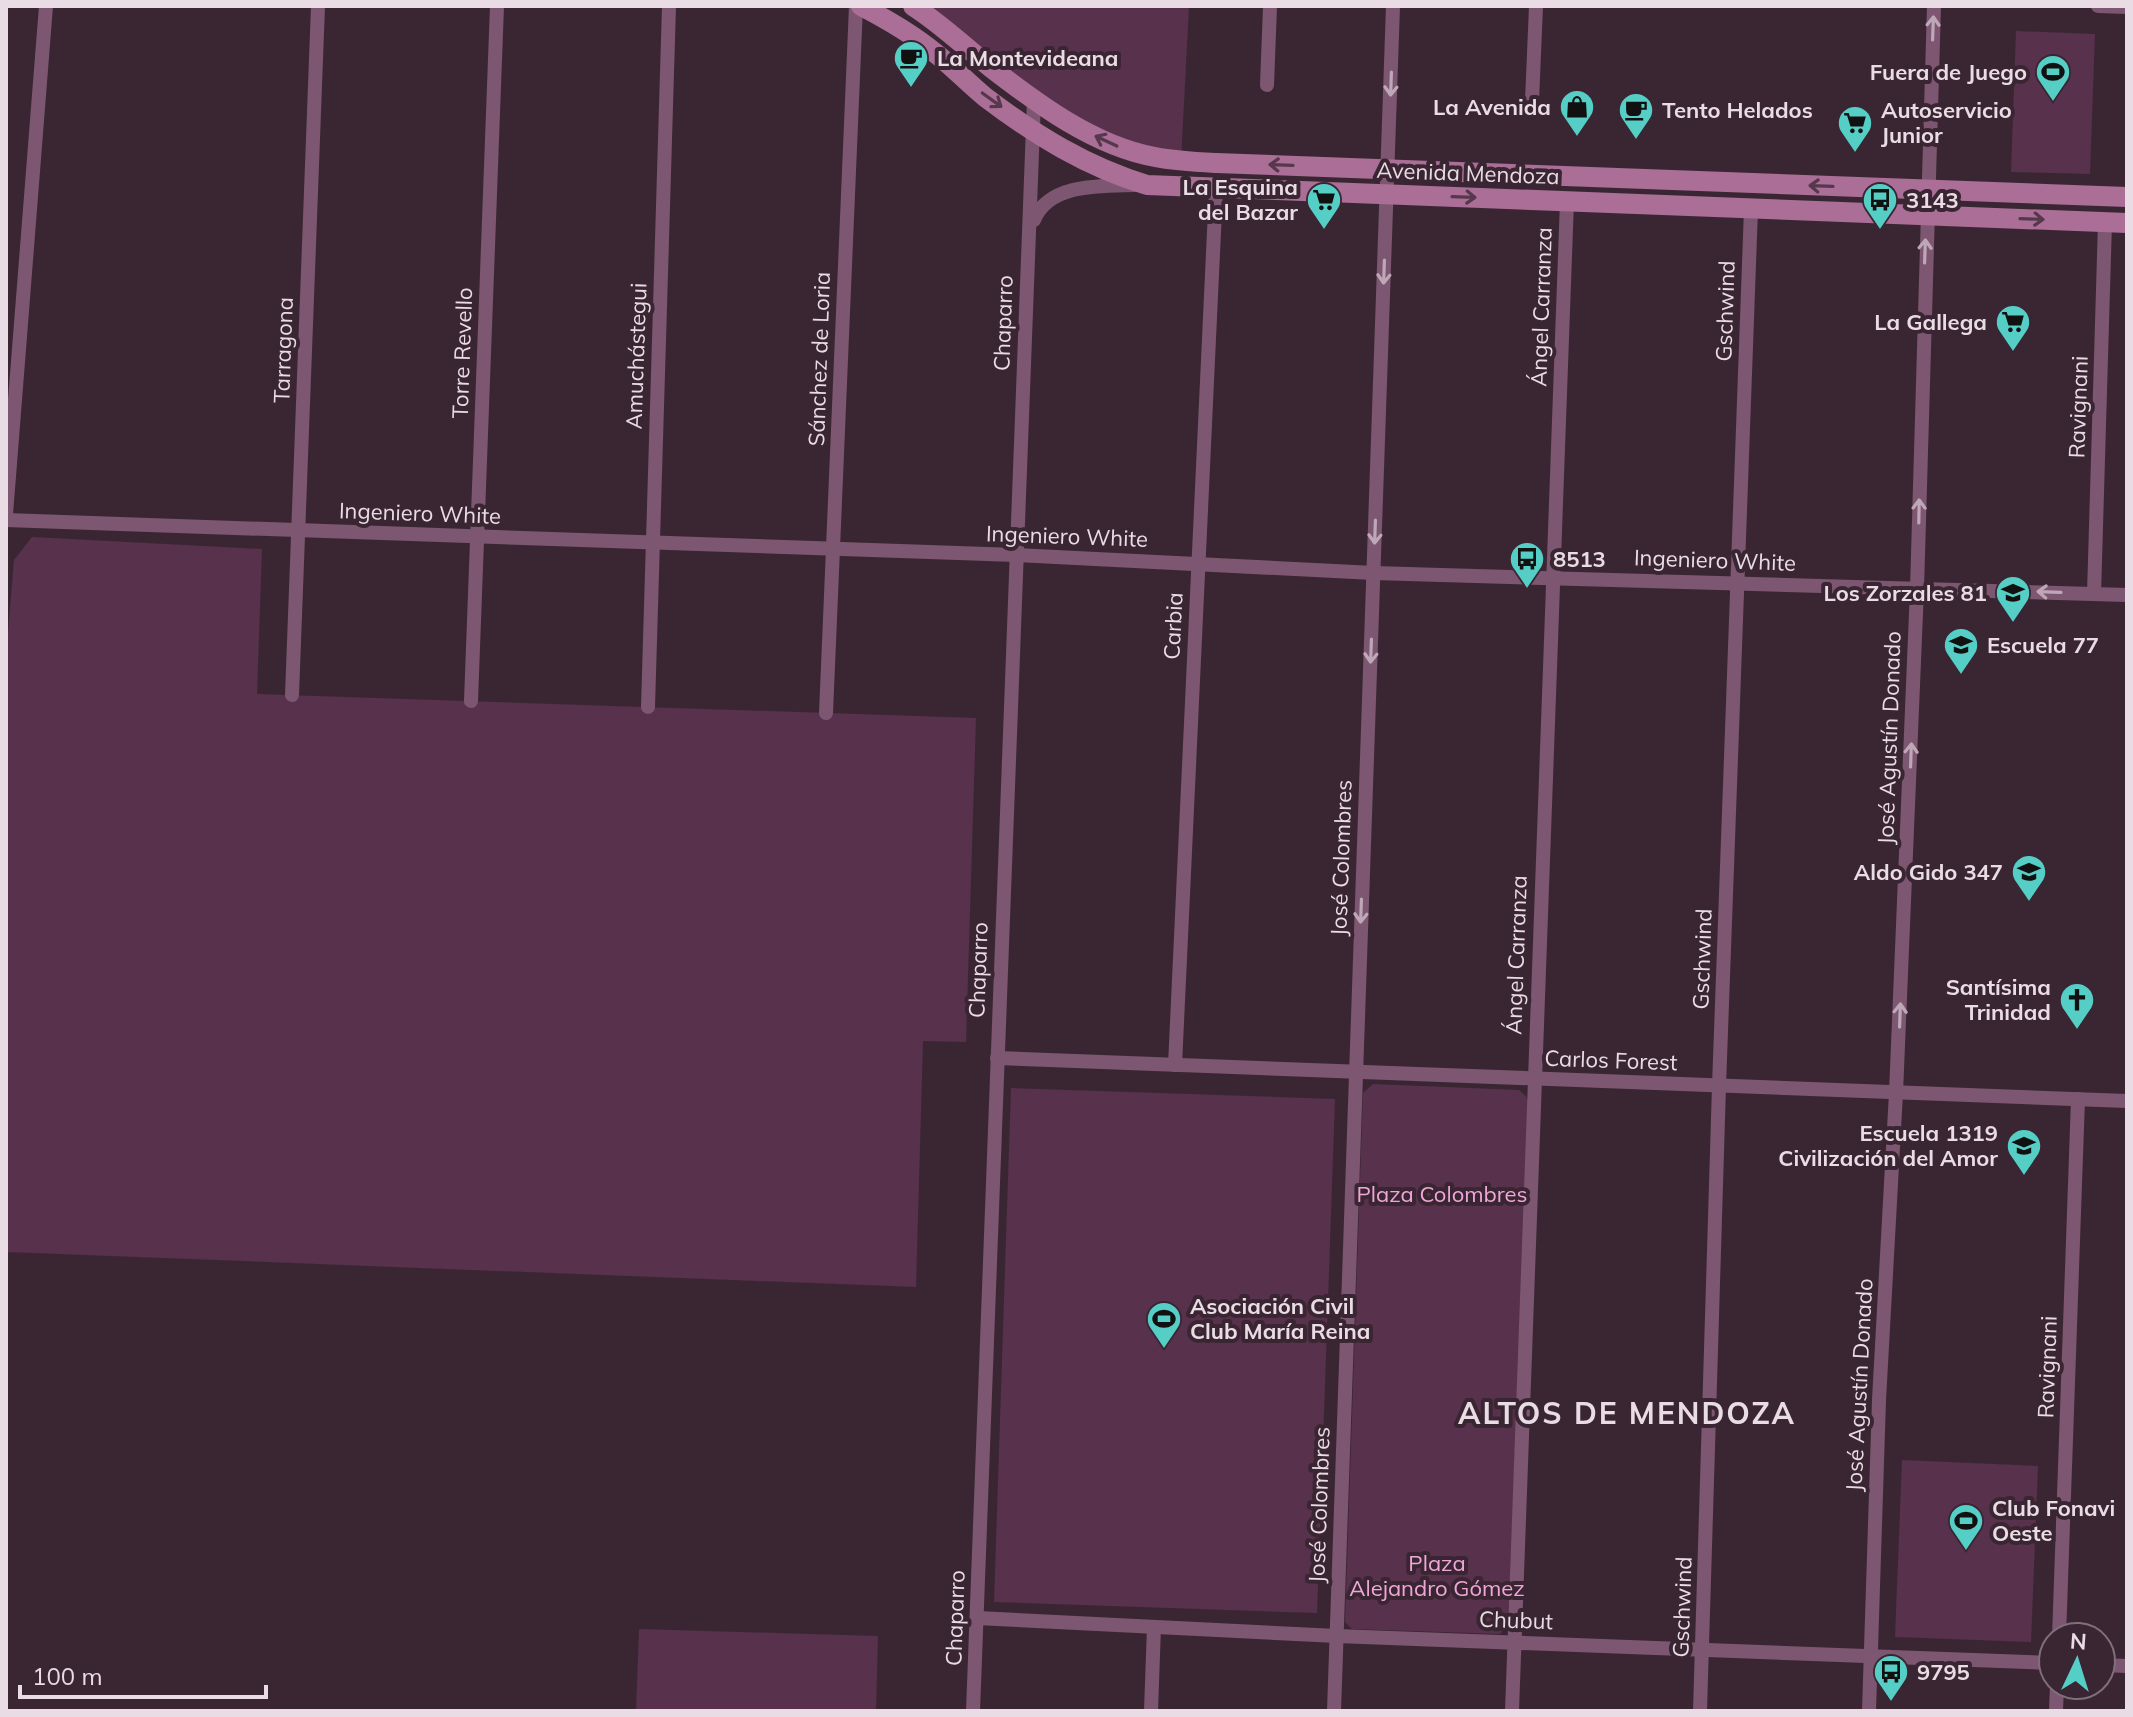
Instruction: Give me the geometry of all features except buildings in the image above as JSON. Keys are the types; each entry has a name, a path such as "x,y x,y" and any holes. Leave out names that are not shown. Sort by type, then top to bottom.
{"main road":[{"name":"Avenida Mendoza","path":"858,6 884,18 931,50 986,97 1066,153 1111,174 1147,185 2127,223"},
{"name":"Avenida Mendoza","path":"913,6 938,22 1034,100 1112,145 1153,157 1216,163 2127,197"}],"street":[{"path":"6,514 46,6"},
{"name":"Tarragona","path":"292,695 318,6"},
{"name":"Torre Revello","path":"471,701 497,6"},
{"name":"Amuchástegui","path":"648,707 669,6"},
{"name":"Sánchez de Loria","path":"826,713 858,6"},
{"path":"1267,85 1270,6"},
{"name":"José Colombres","path":"1334,1711 1393,6"},
{"path":"1532,101 1536,6"},
{"name":"José Agustín Donado","path":"1869,1711 1879,1400 1896,1093 1917,589 1934,6"},
{"path":"2098,6 2127,7"},
{"name":"Chaparro","path":"973,1711 1034,100"},
{"path":"1029,231 1040,205 1063,192 1100,186 1147,185"},
{"name":"Carbia","path":"1175,1065 1216,189"},
{"name":"Ángel Carranza","path":"1512,1711 1567,201"},
{"name":"Gschwind","path":"1700,1711 1751,209"},
{"name":"Ravignani","path":"2094,594 2105,222"},
{"name":"Ingeniero White","path":"6,520 1016,555 1374,573 2127,595"},
{"name":"Carlos Forest","path":"997,1058 2127,1101"},
{"name":"Ravignani","path":"2060,1621 2078,1099"},
{"name":"Chubut","path":"977,1618 1337,1636 2037,1662"},
{"path":"1151,1711 1154,1627"}],"green space":[{"path":"913,6 1189,6 1181,161 1112,145"},
{"name":"Fuera de Juego","path":"2016,31 2095,34 2090,174 2011,172"},
{"path":"32,537 262,549 257,694 976,718 966,1042 923,1041 916,1287 6,1252 6,657 14,560"},
{"name":"Plaza Colombres","path":"1373,1084 1519,1090 1526,1096 1529,1105 1508,1625 1500,1634 1352,1629 1345,1622 1363,1093"},
{"name":"Asociación Civil Club María Reina","path":"1011,1088 1335,1099 1317,1613 994,1602"},
{"name":"Club Fonavi Oeste","path":"1902,1460 2038,1466 2031,1642 1895,1637"},
{"path":"639,1629 878,1636 876,1711 636,1711"}],"place":[{"name":"La Montevideana","path":"911,89"},
{"name":"Fuera de Juego","path":"2053,103"},
{"name":"La Avenida","path":"1577,138"},
{"name":"Tento Helados","path":"1636,141"},
{"name":"Autoservicio Junior","path":"1855,154"},
{"name":"La Esquina del Bazar","path":"1324,231"},
{"name":"3143","path":"1880,231"},
{"name":"La Gallega","path":"2013,353"},
{"name":"8513","path":"1527,590"},
{"name":"Los Zorzales 81","path":"2013,624"},
{"name":"Escuela 77","path":"1961,676"},
{"name":"Aldo Gido 347","path":"2029,903"},
{"name":"Santísima Trinidad","path":"2077,1031"},
{"name":"Escuela 1319 Civilización del Amor","path":"2024,1177"},
{"name":"Asociación Civil Club María Reina","path":"1164,1350"},
{"name":"Club Fonavi Oeste","path":"1966,1552"},
{"name":"9795","path":"1891,1703"}],"district":[{"name":"ALTOS DE MENDOZA","path":"1627,1413"}],"park label":[{"name":"Plaza Alejandro Gómez","path":"1437,1576"}]}
